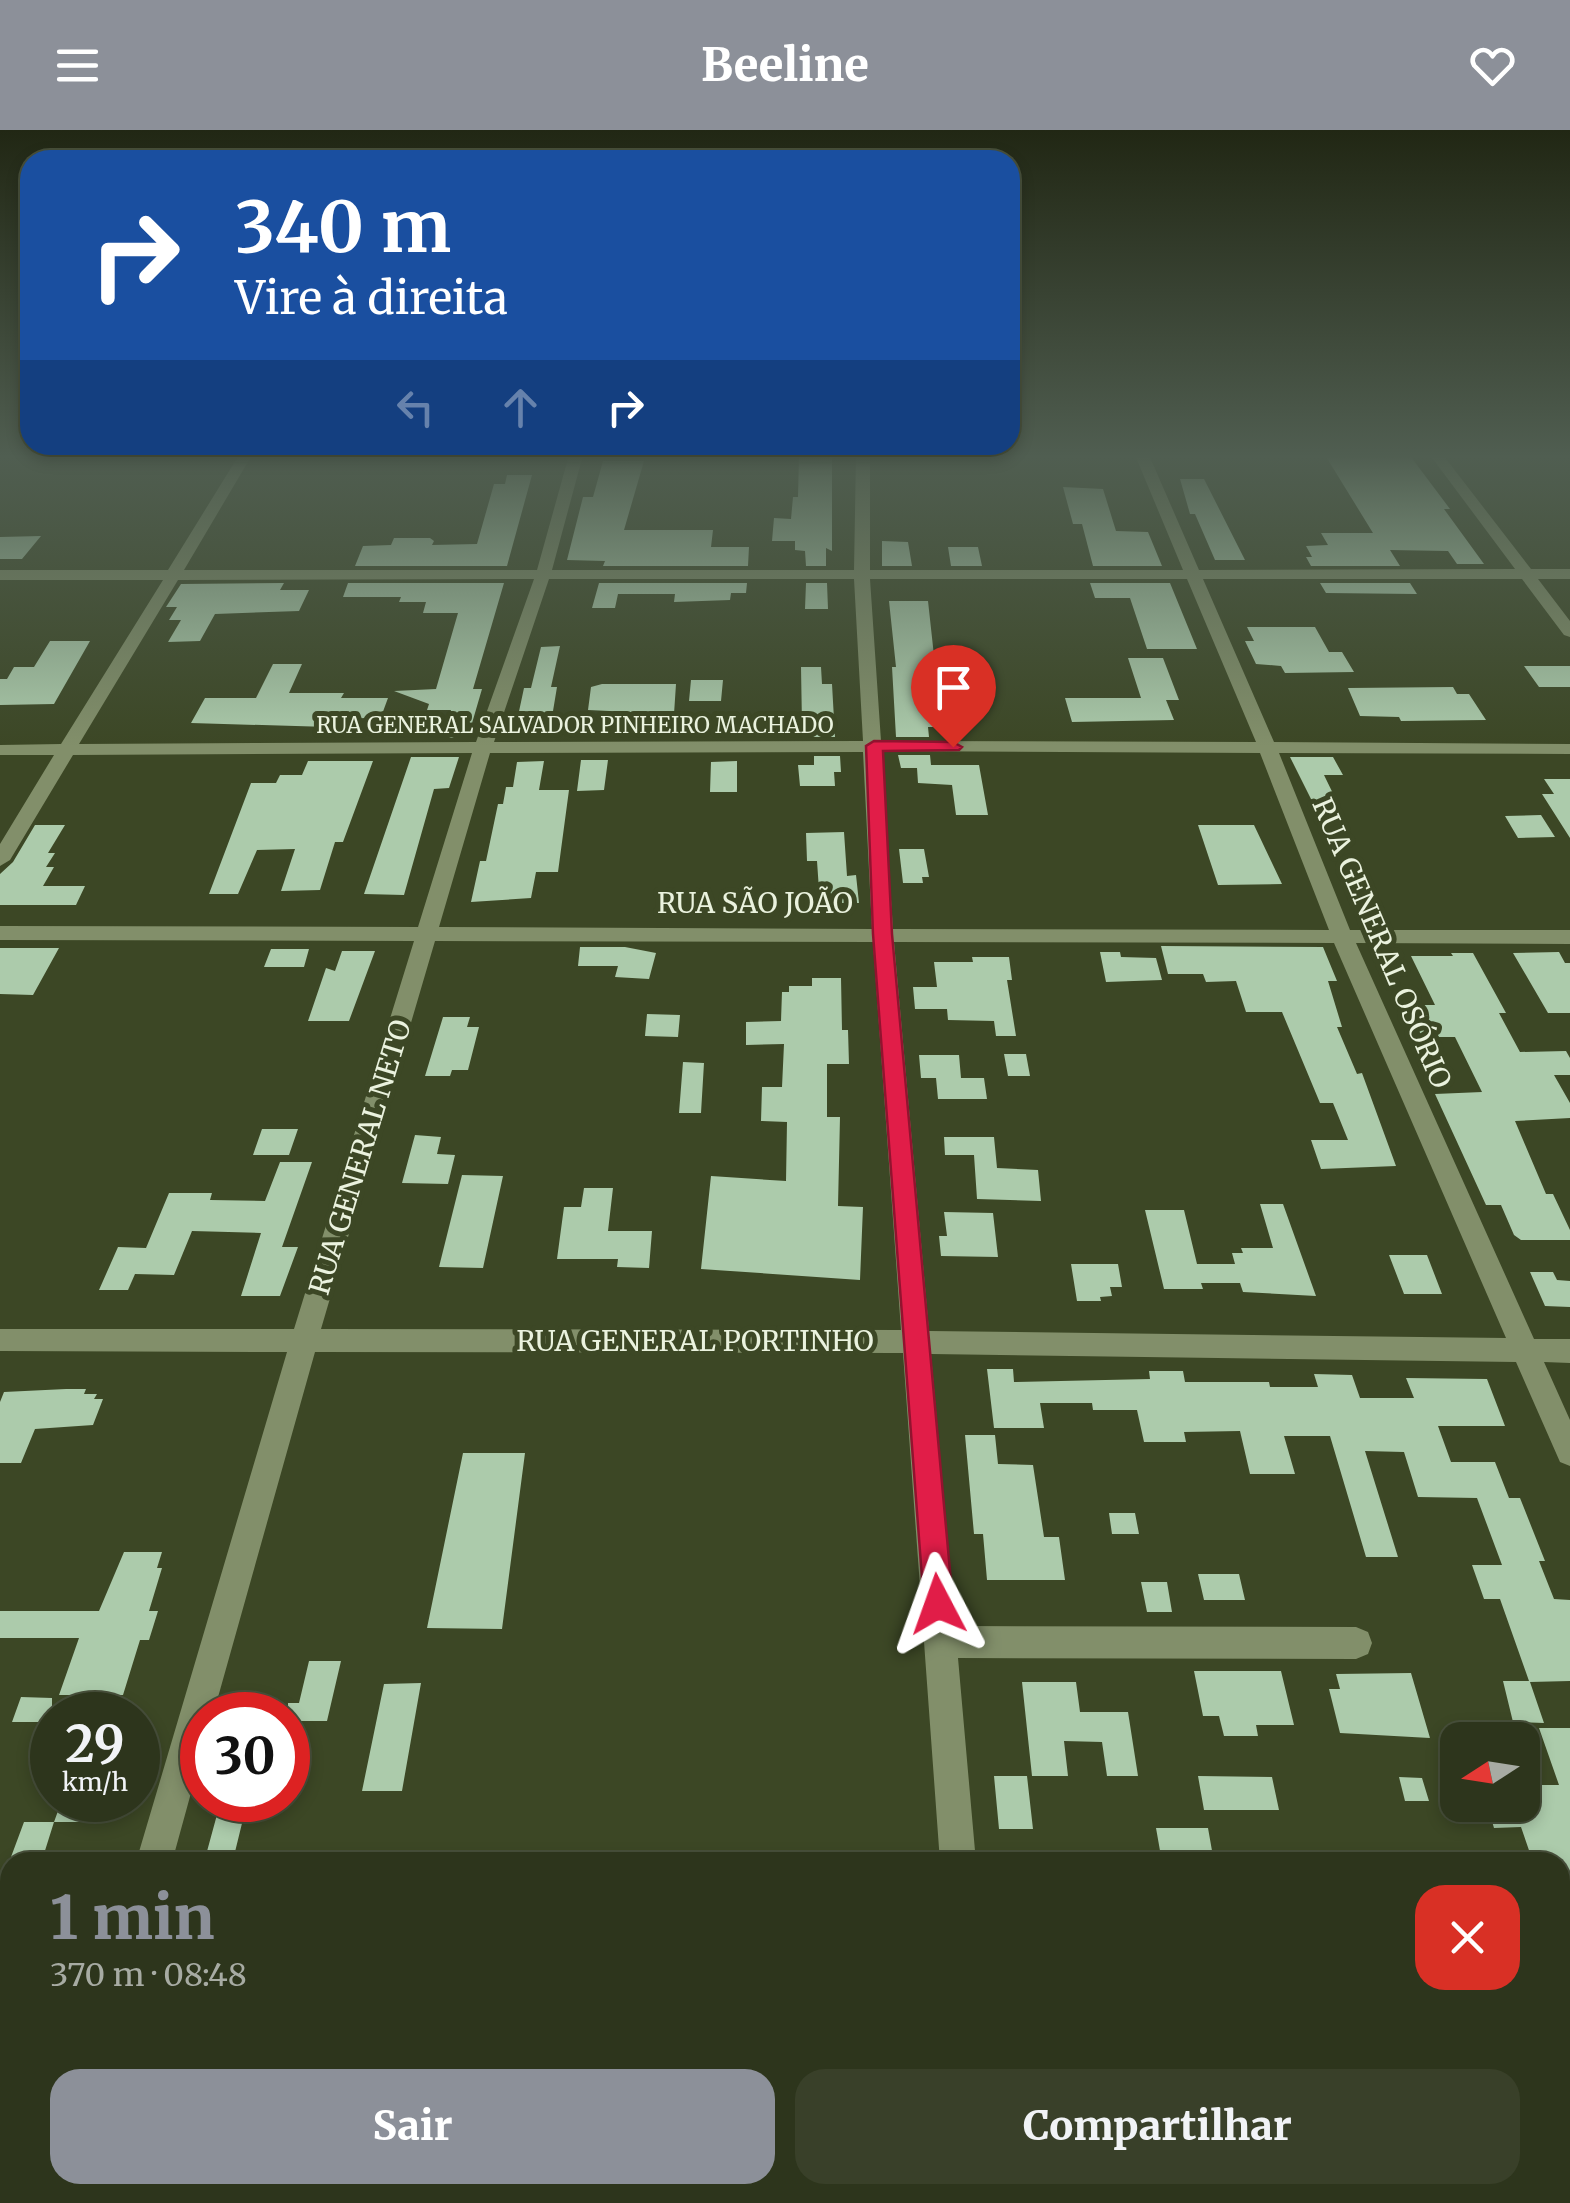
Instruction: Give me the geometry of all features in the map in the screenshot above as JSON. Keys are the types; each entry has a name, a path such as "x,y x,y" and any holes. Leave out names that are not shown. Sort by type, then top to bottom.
{"street":[{"path":"0,860 70,750 186,552"},
{"name":"RUA GENERAL NETO","path":"157,1852 304,1341 483,748 550,552"},
{"path":"862,552 883,934 957,1852"},
{"name":"RUA GENERAL OSÓRIO","path":"1183,552 1268,749 1342,936 1570,1453"},
{"path":"1509,552 1570,632"},
{"path":"0,574 1570,574"},
{"name":"RUA GENERAL SALVADOR PINHEIRO MACHADO","path":"0,750 874,746 1570,749"},
{"name":"RUA SÃO JOÃO","path":"0,933 1570,937"},
{"name":"RUA GENERAL PORTINHO","path":"0,1340 918,1342 1570,1351"},
{"path":"941,1642 1356,1643"}],"building":[{"path":"0,552 28,552 22,559 0,559"},
{"path":"361,552 511,552 507,566 355,566"},
{"path":"569,552 749,552 748,566 603,566 605,561 567,560"},
{"path":"805,552 826,552 826,566 806,566"},
{"path":"882,552 910,552 912,566 882,566"},
{"path":"949,552 979,552 982,566 951,566"},
{"path":"1089,552 1156,552 1162,566 1093,566"},
{"path":"1211,552 1241,552 1245,560 1215,560"},
{"path":"1309,552 1391,552 1400,566 1311,566 1306,557 1312,557"},
{"path":"1449,552 1475,552 1484,564 1457,564"},
{"path":"284,583 280,590 309,590 299,611 215,614 200,641 168,642 181,620 169,620 177,607 166,607 181,584"},
{"path":"348,583 504,583 473,689 482,689 470,730 465,730 463,738 443,738 451,710 427,710 429,704 394,691 436,689 458,613 423,613 426,602 399,602 401,597 343,597"},
{"path":"599,583 747,583 746,593 731,593 730,600 674,602 675,594 618,594 615,608 592,608"},
{"path":"806,583 827,583 828,609 805,609"},
{"path":"1090,583 1170,583 1197,649 1147,649 1130,598 1095,598"},
{"path":"1320,583 1410,583 1417,594 1326,593"},
{"path":"889,601 928,601 935,665 943,665 945,675 950,675 959,727 928,727 929,737 896,737 892,667 896,667"},
{"path":"1247,627 1315,627 1329,652 1342,652 1354,672 1285,673 1281,666 1256,664 1245,641 1254,641"},
{"path":"50,641 90,641 54,704 0,705 0,679 7,679 14,667 34,667"},
{"path":"560,646 551,687 557,687 552,717 518,716 524,688 531,688 541,647"},
{"path":"1128,658 1163,658 1179,700 1166,700 1174,720 1072,722 1065,698 1141,698"},
{"path":"273,664 302,664 289,693 388,698 381,717 332,720 329,727 191,723 205,698 256,698"},
{"path":"1524,666 1570,666 1570,687 1539,687"},
{"path":"801,667 821,667 822,684 832,684 835,737 813,737 812,725 802,725"},
{"path":"691,680 723,680 721,701 689,701"},
{"path":"676,684 674,714 588,710 591,687"},
{"path":"1453,687 1457,694 1469,694 1486,720 1401,721 1399,717 1360,716 1348,688"},
{"path":"898,755 930,755 931,765 979,765 988,815 956,815 952,785 918,783 917,768 901,768"},
{"path":"814,756 840,756 841,772 834,772 835,786 800,786 798,765 814,765"},
{"path":"411,757 459,757 449,788 434,789 404,895 364,894"},
{"path":"1290,757 1333,757 1343,775 1324,775 1341,810 1317,811"},
{"path":"581,760 608,760 604,790 577,791"},
{"path":"308,761 373,761 343,842 335,842 320,890 281,891 295,849 257,850 238,894 209,894 251,783 276,783 280,775 302,775"},
{"path":"544,761 539,790 569,790 558,872 536,872 531,898 471,902 480,861 486,861 498,804 503,804 506,787 513,787 517,762"},
{"path":"737,761 737,792 710,792 711,762"},
{"path":"1544,779 1570,779 1570,838 1542,794 1554,794"},
{"path":"1541,815 1555,837 1518,838 1505,816"},
{"path":"35,825 65,825 48,853 55,853 46,867 54,867 43,886 85,886 76,905 0,905 0,874 13,862"},
{"path":"1198,825 1254,825 1282,884 1218,885"},
{"path":"844,832 847,876 856,875 859,903 829,903 827,890 819,890 817,861 807,861 806,833"},
{"path":"899,849 924,849 929,877 922,877 923,883 903,883"},
{"path":"1161,946 1323,947 1337,981 1328,981 1342,1027 1337,1027 1357,1074 1362,1073 1396,1166 1321,1169 1311,1140 1348,1140 1333,1103 1320,1103 1282,1012 1246,1012 1236,981 1206,982 1203,974 1168,974"},
{"path":"580,947 625,947 656,953 649,979 615,977 618,966 578,966"},
{"path":"0,948 59,948 33,995 0,994"},
{"path":"271,949 309,949 304,967 264,967"},
{"path":"342,951 375,951 349,1021 308,1021 326,968 335,971"},
{"path":"1100,952 1156,958 1162,980 1106,982"},
{"path":"1559,952 1565,963 1570,963 1570,1013 1548,1013 1513,953"},
{"path":"1451,953 1473,953 1506,1013 1499,1013 1520,1052 1566,1051 1570,1058 1570,1075 1554,1075 1570,1103 1570,1118 1515,1121 1546,1194 1553,1194 1570,1230 1570,1240 1521,1240 1514,1235 1501,1205 1486,1205 1435,1094 1482,1092 1455,1037 1422,1037 1407,1005 1435,1005 1411,956 1453,956"},
{"path":"972,957 1009,957 1012,980 1007,980 1016,1036 996,1036 994,1021 948,1020 947,1009 915,1009 913,987 937,987 934,962 973,962"},
{"path":"812,978 841,978 842,1030 848,1030 849,1064 827,1064 827,1117 840,1117 838,1206 863,1207 860,1280 701,1269 711,1176 786,1181 787,1122 761,1121 762,1087 782,1087 784,1044 746,1045 746,1022 781,1021 782,992 789,992 789,986 812,986"},
{"path":"647,1014 680,1015 678,1037 645,1036"},
{"path":"443,1017 470,1017 467,1027 479,1027 468,1070 452,1070 450,1076 425,1076"},
{"path":"1004,1054 1026,1054 1030,1076 1008,1076"},
{"path":"919,1055 959,1055 961,1078 984,1078 987,1099 938,1099 936,1078 921,1078"},
{"path":"683,1062 704,1063 701,1113 679,1113"},
{"path":"262,1129 298,1129 289,1155 253,1155"},
{"path":"415,1135 441,1137 437,1154 455,1155 448,1184 402,1183"},
{"path":"944,1137 994,1137 997,1168 1038,1170 1041,1201 977,1199 974,1155 945,1155"},
{"path":"280,1162 312,1162 282,1247 298,1247 280,1296 241,1296 261,1233 192,1231 174,1275 135,1274 128,1290 99,1290 118,1247 146,1248 169,1193 212,1193 210,1200 265,1201"},
{"path":"462,1175 503,1176 483,1268 439,1267"},
{"path":"584,1188 613,1188 608,1231 652,1231 649,1268 617,1267 618,1259 557,1259 564,1207 581,1207"},
{"path":"1260,1204 1283,1204 1316,1296 1243,1292 1240,1283 1201,1283 1203,1289 1164,1289 1145,1210 1184,1210 1197,1264 1235,1264 1232,1253 1243,1253 1241,1248 1273,1248"},
{"path":"944,1212 993,1213 998,1257 941,1256 939,1236 947,1236"},
{"path":"1389,1255 1427,1255 1442,1294 1404,1294"},
{"path":"1071,1264 1118,1264 1122,1287 1110,1287 1112,1296 1100,1297 1101,1301 1077,1301"},
{"path":"1530,1272 1553,1272 1557,1280 1570,1281 1570,1307 1545,1306"},
{"path":"987,1369 1013,1369 1014,1382 1150,1379 1149,1371 1183,1371 1185,1382 1269,1382 1270,1387 1318,1387 1314,1374 1352,1375 1360,1398 1414,1398 1406,1378 1487,1379 1505,1426 1438,1426 1451,1462 1495,1462 1509,1498 1520,1498 1545,1561 1539,1561 1554,1599 1570,1600 1570,1681 1530,1682 1544,1723 1513,1722 1503,1681 1529,1681 1500,1599 1484,1599 1472,1565 1502,1565 1477,1498 1418,1497 1404,1452 1365,1451 1398,1557 1366,1557 1330,1436 1284,1436 1295,1474 1250,1474 1240,1431 1184,1432 1186,1442 1144,1442 1137,1410 1093,1410 1092,1403 1040,1403 1044,1428 994,1428"},
{"path":"86,1389 84,1394 97,1394 94,1399 103,1399 93,1425 35,1429 21,1463 0,1463 0,1402 4,1392"},
{"path":"965,1435 995,1435 998,1464 1033,1465 1044,1537 1059,1537 1065,1580 987,1580 983,1534 974,1534"},
{"path":"463,1453 525,1453 502,1629 427,1628"},
{"path":"1109,1513 1135,1513 1139,1534 1112,1534"},
{"path":"124,1552 162,1552 157,1568 162,1568 149,1611 158,1611 149,1640 140,1640 124,1692 60,1692 79,1638 0,1638 0,1611 99,1611"},
{"path":"1198,1574 1239,1574 1245,1600 1204,1600"},
{"path":"1141,1582 1167,1582 1172,1612 1147,1612"},
{"path":"309,1661 341,1661 327,1721 310,1721 310,1692 302,1692"},
{"path":"1194,1671 1281,1671 1294,1725 1256,1725 1258,1736 1224,1736 1219,1716 1203,1716"},
{"path":"1411,1673 1430,1738 1340,1733 1329,1689 1340,1689 1336,1674"},
{"path":"1022,1682 1076,1682 1080,1712 1128,1712 1138,1776 1107,1776 1102,1742 1064,1741 1068,1776 1032,1776"},
{"path":"421,1683 402,1791 362,1791 384,1684"},
{"path":"21,1697 30,1697 30,1722 12,1722"},
{"path":"1540,1728 1570,1728 1570,1852 1530,1852 1521,1827 1494,1828 1492,1822 1540,1822 1540,1785 1559,1785"},
{"path":"994,1776 1027,1776 1033,1829 999,1829"},
{"path":"1198,1776 1272,1777 1279,1810 1204,1810"},
{"path":"1399,1777 1422,1778 1429,1801 1405,1801"},
{"path":"24,1822 54,1822 45,1852 13,1852"},
{"path":"215,1822 242,1822 235,1852 207,1852"},
{"path":"1156,1828 1208,1828 1212,1852 1160,1852"}],"route":[{"path":"938,1604 883,934 874,746 953,747"}]}
